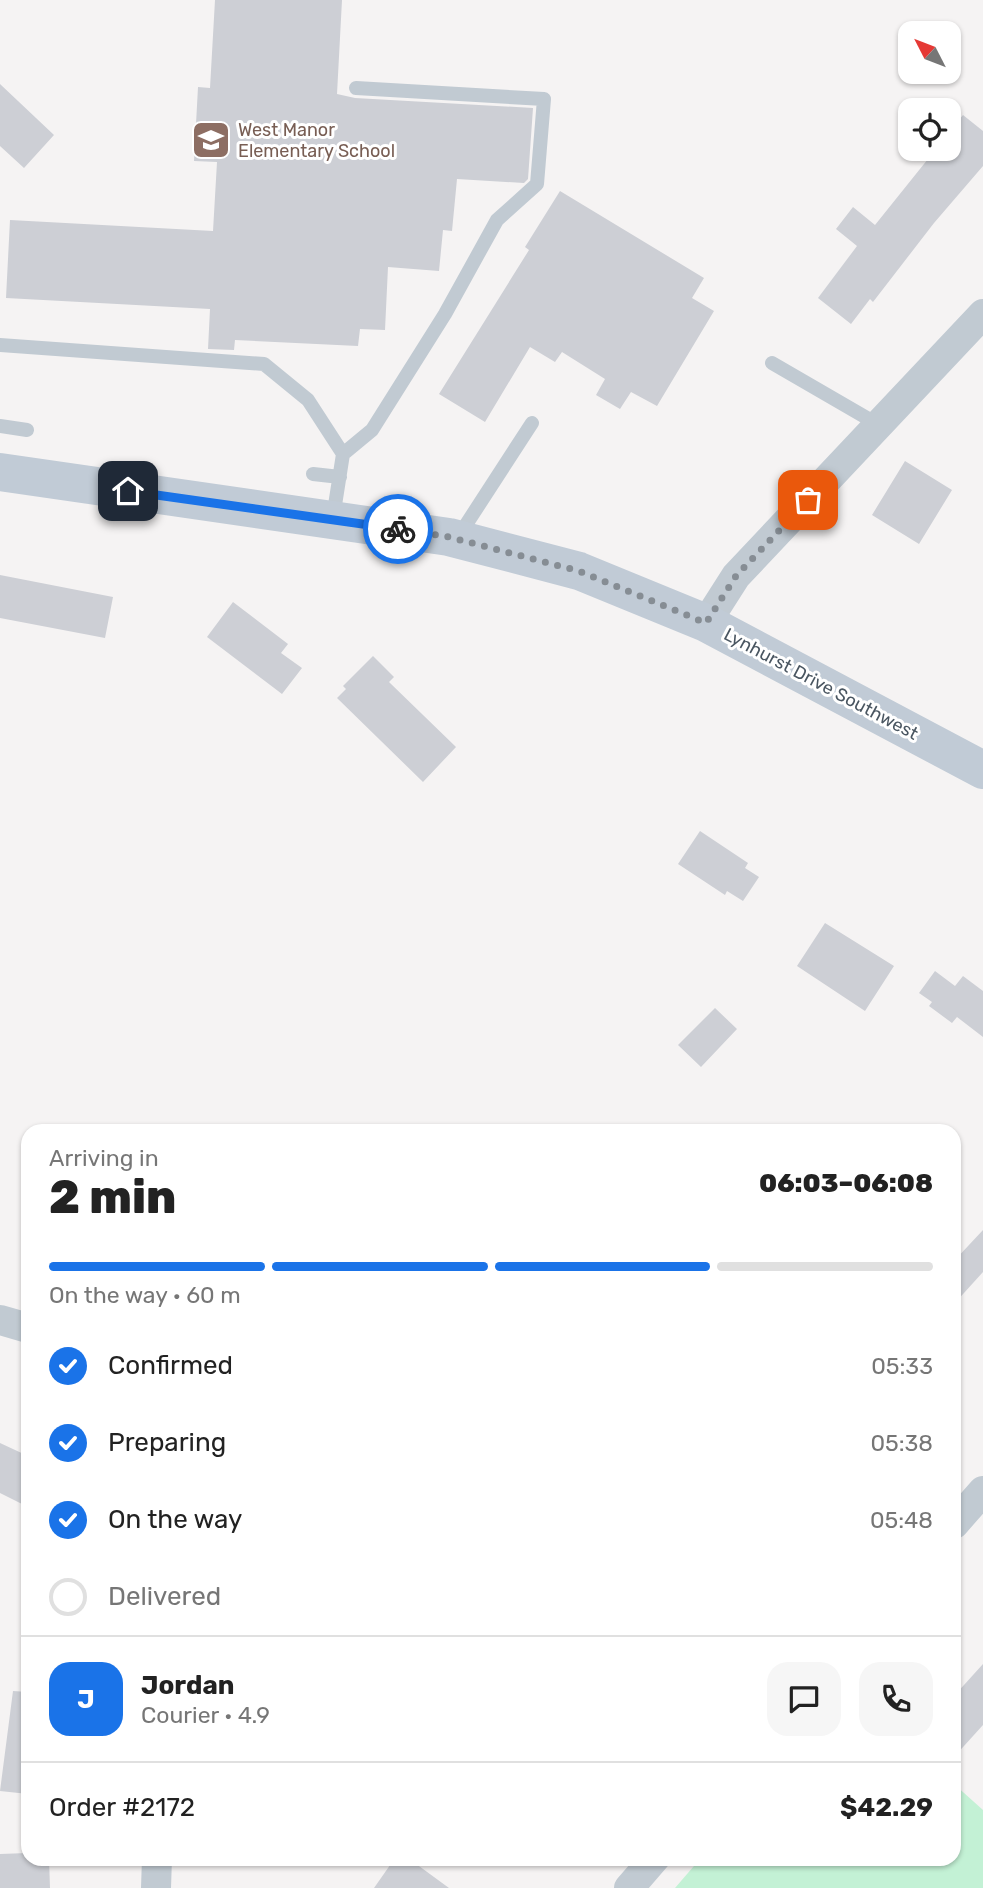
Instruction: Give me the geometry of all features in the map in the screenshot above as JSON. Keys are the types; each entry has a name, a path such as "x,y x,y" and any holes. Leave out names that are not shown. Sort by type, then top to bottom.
{"street":[{"path":"706,623 736,576 983,314"},
{"name":"Lynhurst Drive Southwest","path":"0,472 457,539 579,571 706,623 983,770"},
{"path":"0,1320 21,1326"},
{"path":"961,1516 983,1491"},
{"path":"156,1888 157,1866"},
{"path":"629,1888 648,1866"}],"lane":[{"path":"343,454 372,430 445,314 497,220 537,184 544,99 356,88"},
{"path":"0,345 264,364 308,400 343,454 333,520"},
{"path":"772,363 879,425"},
{"path":"457,539 532,423"},
{"path":"0,426 27,430"},
{"path":"313,474 340,477"}],"green space":[{"path":"961,1790 983,1810 983,1888 675,1888 694,1866 961,1866"}],"building":[{"path":"215,0 342,0 337,94 355,98 533,108 528,179 524,183 457,179 452,231 443,230 439,271 388,267 385,330 360,329 358,346 235,340 234,350 208,349 210,309 6,298 10,220 213,231 217,162 194,161 198,87 210,88"},
{"path":"0,84 54,135 24,168 0,146"},
{"path":"963,115 983,131 983,166 934,223 873,302 870,299 851,324 818,298 857,246 836,229 853,207 875,225 926,161 961,161"},
{"path":"560,191 704,278 692,298 714,311 657,406 631,392 620,409 596,395 605,379 562,352 555,362 530,347 485,422 439,394 529,250 525,247"},
{"path":"905,461 952,490 919,544 872,515"},
{"path":"0,575 113,597 105,638 0,618"},
{"path":"233,602 288,644 281,653 302,668 282,694 207,637"},
{"path":"373,656 394,677 389,682 456,747 423,782 337,698 346,689 343,686"},
{"path":"700,831 748,863 745,868 759,877 743,901 727,891 725,895 678,864"},
{"path":"825,923 894,966 865,1011 797,966"},
{"path":"935,971 955,986 963,976 983,991 983,1037 957,1017 952,1023 929,1006 932,1002 919,993"},
{"path":"715,1008 737,1029 701,1067 678,1045"},
{"path":"983,1230 983,1272 961,1296 961,1254"},
{"path":"0,1443 21,1453 21,1504 0,1493"},
{"path":"983,1664 983,1725 961,1749 961,1688"},
{"path":"13,1691 21,1692 21,1793 0,1791"},
{"path":"21,1853 21,1866 49,1866 50,1888 0,1888 0,1854"},
{"path":"389,1866 419,1866 449,1888 374,1888"}],"way so far":[{"path":"398,529 449,537 579,571 706,623 736,576 808,500"}],"place":[{"name":"West Manor Elementary School","path":"211,140"}],"route":[{"path":"128,491 398,529"}]}
